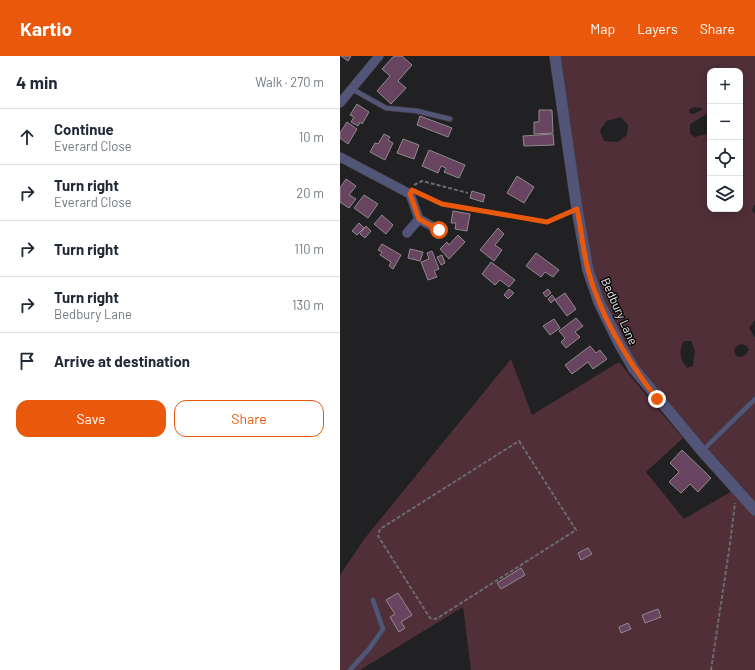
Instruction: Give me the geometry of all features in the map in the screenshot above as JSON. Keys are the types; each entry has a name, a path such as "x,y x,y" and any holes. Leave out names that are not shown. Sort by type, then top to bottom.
{"street":[{"path":"340,103 379,56"},
{"name":"Bedbury Lane","path":"555,56 577,209 588,270 599,302 618,343 639,375 702,452 755,510"},
{"path":"340,157 411,192 419,219 439,230"},
{"path":"407,233 419,219"}],"lane":[{"path":"352,89 386,108 417,111 450,119"},
{"path":"702,452 755,399"},
{"path":"350,670 369,649 383,629 373,600"}],"path":[{"path":"468,193 422,181 415,184 411,192 442,204 547,222 577,209"},
{"path":"519,441 576,530 436,619 430,618 426,610 378,536 380,529 519,441"},
{"path":"710,670 729,552 736,494 738,492"}],"shaded area":[{"path":"558,56 755,56 755,204 752,210 755,214 755,320 749,328 755,338 755,504 660,396 621,342 592,268","holes":["694,107 702,108 702,110 693,114 689,113 690,109","621,117 628,125 627,135 618,142 604,141 600,131 606,121","684,341 691,341 695,351 693,366 687,368 681,358 680,351","742,344 747,346 749,350 745,355 740,357 736,356 734,350 737,346"]},
{"path":"511,359 532,415 619,362 683,438 646,472 684,519 732,491 755,514 755,670 471,670 463,607 360,670 340,670 340,575 365,538"}],"building":[{"path":"341,56 351,56 348,61"},
{"path":"394,56 402,56 412,65 398,81 406,88 391,104 377,91 390,76 382,69"},
{"path":"357,104 369,112 362,124 360,122 358,126 351,122 354,117 350,115"},
{"path":"539,110 552,110 553,133 534,134 534,122 539,122"},
{"path":"420,116 452,128 448,137 417,125"},
{"path":"347,122 357,129 348,144 340,138 340,133"},
{"path":"384,134 390,137 388,140 393,143 385,160 370,152 375,143 378,144"},
{"path":"553,134 554,145 524,146 523,136"},
{"path":"403,139 419,145 414,159 397,153"},
{"path":"429,150 465,165 459,178 444,172 446,168 441,166 438,173 422,166"},
{"path":"517,176 534,187 524,203 507,193"},
{"path":"346,179 356,186 349,195 356,199 349,208 340,202 340,188"},
{"path":"472,191 485,195 483,202 470,198"},
{"path":"364,195 378,204 368,218 354,208"},
{"path":"453,211 470,214 467,231 455,229 456,223 451,223"},
{"path":"382,215 393,225 386,234 374,224"},
{"path":"359,223 364,228 357,235 352,231"},
{"path":"366,226 371,231 365,238 360,234"},
{"path":"498,228 504,234 495,245 502,250 494,261 480,250"},
{"path":"458,235 465,242 449,259 440,249 447,242 449,245"},
{"path":"382,244 401,255 393,269 389,266 391,262 380,255 382,252 378,250"},
{"path":"410,249 423,252 420,261 408,258"},
{"path":"432,251 439,269 434,271 437,277 428,280 421,262 429,259 427,253"},
{"path":"536,253 559,270 553,277 545,272 541,277 526,266"},
{"path":"442,255 445,263 441,265 437,257"},
{"path":"491,262 515,280 509,287 500,280 495,285 482,274"},
{"path":"509,289 514,293 508,299 504,295"},
{"path":"548,289 551,293 546,297 543,293"},
{"path":"565,293 576,309 567,316 555,300"},
{"path":"552,295 555,299 551,303 548,299"},
{"path":"576,318 583,326 575,332 580,337 566,348 561,342 565,338 559,331"},
{"path":"554,319 560,328 550,335 543,326"},
{"path":"590,346 596,353 600,350 607,359 593,369 588,362 572,374 565,365"},
{"path":"682,450 711,478 698,492 690,484 681,493 669,482 679,472 670,463"},
{"path":"588,548 592,554 581,560 578,553"},
{"path":"521,568 525,575 501,589 497,583"},
{"path":"398,593 412,615 401,622 405,628 399,632 390,617 395,614 386,600"},
{"path":"658,609 661,617 645,623 642,615"},
{"path":"628,623 631,629 621,633 619,627"}],"route":[{"path":"439,230 419,219 410,194 412,190 442,204 547,222 577,209 588,270 599,302 618,343 634,369 657,399"}]}
